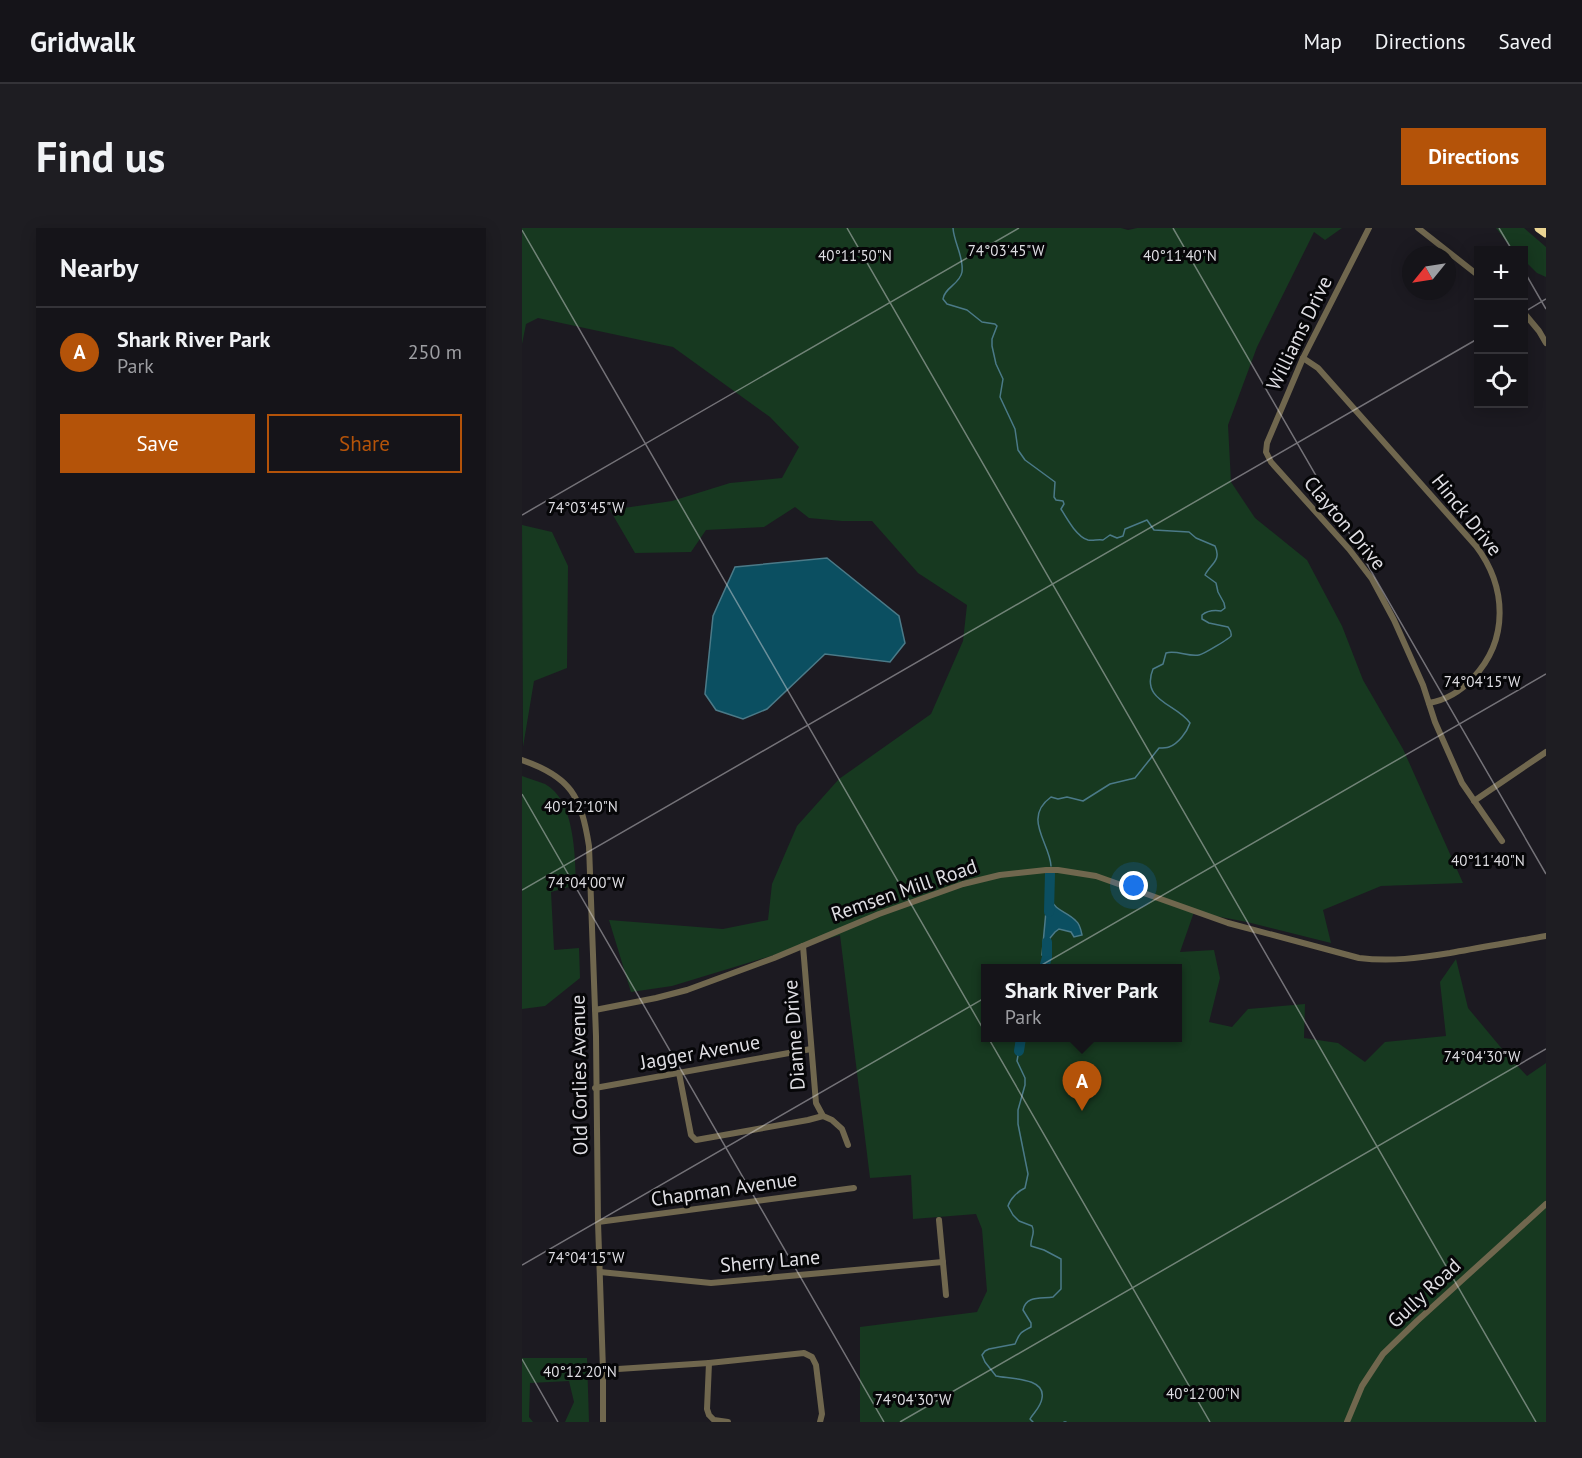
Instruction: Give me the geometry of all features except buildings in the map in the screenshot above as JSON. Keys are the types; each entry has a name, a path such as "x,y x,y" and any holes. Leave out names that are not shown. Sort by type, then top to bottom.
{"street":[{"name":"Williams Drive","path":"1267,455 1267,443 1304,358 1369,228"},
{"path":"1418,228 1474,272"},
{"path":"1528,318 1546,344"},
{"name":"Hinck Drive","path":"1304,358 1318,368 1476,546 1487,561 1494,578 1499,598 1500,617 1489,656 1478,673 1462,688 1439,701 1429,703"},
{"name":"Clayton Drive","path":"1267,455 1349,549 1372,579 1394,620 1424,686 1435,722 1462,783 1502,841"},
{"path":"1474,801 1546,752"},
{"name":"Old Corlies Avenue","path":"522,760 558,776 572,792 581,809 590,863 603,1422"},
{"name":"Remsen Mill Road","path":"595,1010 687,990 879,914 963,884 1000,875 1046,870 1095,876 1228,922 1359,958 1378,960 1419,958 1546,936"},
{"name":"Dianne Drive","path":"803,946 816,1103 823,1116"},
{"name":"Jagger Avenue","path":"596,1088 811,1049"},
{"path":"679,1073 691,1135 696,1140 823,1116 842,1129 848,1145"},
{"name":"Chapman Avenue","path":"598,1222 854,1188"},
{"name":"Gully Road","path":"1347,1422 1362,1386 1383,1354 1546,1204"},
{"path":"939,1220 946,1295"},
{"name":"Sherry Lane","path":"600,1272 711,1283 943,1262"},
{"path":"603,1370 709,1363 804,1353 814,1360 817,1372 822,1414 820,1422"},
{"path":"709,1363 708,1412 714,1420 728,1422"}],"green space":[{"path":"522,228 1121,228 1128,230 1137,228 1342,228 1325,240 1314,232 1257,347 1228,425 1231,482 1255,518 1307,560 1342,626 1363,680 1403,749 1463,883 1381,886 1323,910 1331,943 1247,922 1194,912 1180,952 1214,950 1220,978 1209,1022 1232,1027 1248,1009 1305,1004 1304,1038 1338,1043 1365,1062 1385,1042 1446,1036 1440,982 1456,959 1468,1008 1503,1050 1527,1076 1546,1063 1546,1422 860,1422 860,1327 977,1312 987,1291 982,1229 976,1214 913,1219 911,1175 870,1178 840,935 672,986 631,992 609,920 723,929 768,920 772,884 797,826 839,779 931,714 963,641 967,605 918,573 872,521 809,518 795,507 764,527 706,530 691,552 635,553 610,510 672,501 730,483 782,478 799,447 770,417 673,347 538,318 526,324 522,344"},
{"path":"1496,228 1524,228 1546,247 1546,277 1537,273 1528,264 1528,246 1510,246"},
{"path":"522,525 552,532 568,566 567,668 534,681 523,747"},
{"path":"522,776 545,784 555,792 568,815 574,845 576,885 551,892 554,950 579,948 580,978 545,1006 522,1009"},
{"path":"522,1358 587,1358 589,1422 565,1422 574,1402 569,1381 530,1383 529,1417 533,1422 522,1422"}],"water":[{"path":"827,558 899,616 905,643 890,662 825,654 767,709 743,719 716,710 705,694 713,616 735,567"},
{"path":"1050,898 1058,909 1077,922 1082,935 1074,937 1071,932 1059,929 1050,938 1047,957 1042,955 1047,900"}],"waterway":[{"path":"953,228 962,261 962,272 943,299 947,304 967,310 982,322 997,326 992,346 996,364 1003,379 1000,397 1015,429 1018,450 1025,460 1055,482 1054,497 1056,500 1063,501 1061,509 1084,538 1103,540 1110,535 1117,538 1123,536 1125,529 1147,520 1154,530 1189,532 1196,538 1215,546 1216,559 1205,575 1216,583 1225,608 1221,611 1207,612 1202,615 1202,619 1228,627 1231,631 1231,636 1226,640 1199,655 1166,653 1163,664 1153,669 1150,680 1151,688 1162,701 1190,723 1179,740 1169,747 1159,748 1135,778 1110,784 1083,801 1067,797 1058,799 1051,797 1043,805 1038,822 1051,866"},
{"path":"1049,912 1050,873"},
{"path":"1045,964 1047,942"},
{"path":"1044,964 1047,957"},
{"path":"1020,1042 1017,1061 1025,1078 1025,1085 1018,1110 1018,1124 1028,1174 1025,1188 1008,1206 1019,1221 1032,1226 1031,1246 1061,1259 1061,1289 1053,1297 1027,1302 1023,1310 1031,1327 1021,1333 1015,1344 989,1349 982,1355 996,1376 1025,1380 1038,1386 1042,1391 1039,1407 1030,1419 1033,1422"},
{"path":"1019,1051 1020,1042"}],"place":[{"name":"Shark River Park","path":"1082,1111"}]}
